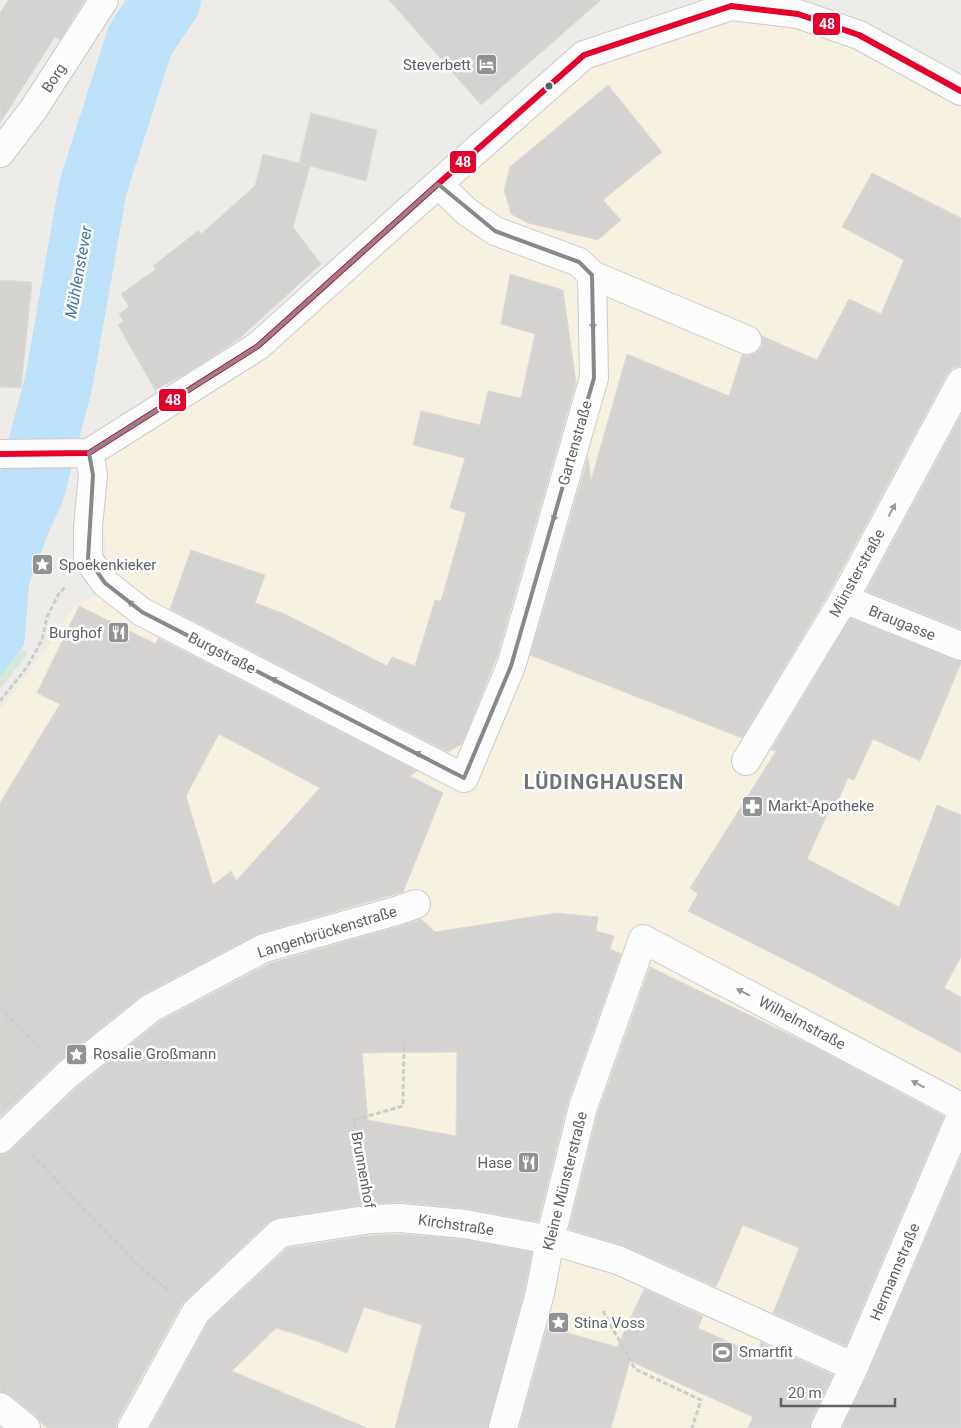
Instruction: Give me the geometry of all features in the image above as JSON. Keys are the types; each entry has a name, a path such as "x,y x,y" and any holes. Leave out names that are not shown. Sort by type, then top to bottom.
{"street":[{"name":"Borg","path":"0,153 33,110 104,0"},
{"path":"2,454 82,453 258,346 584,55 731,6 798,14 858,35 961,91"},
{"path":"438,184 466,211 495,231 579,262 592,275 747,340"},
{"name":"Gartenstraße","path":"464,778 511,666 594,378 592,275"},
{"name":"Münsterstraße","path":"746,761 844,599 961,382"},
{"name":"Burgstraße","path":"82,453 93,475 88,527 88,559 105,582 142,612 464,778"},
{"name":"Braugasse","path":"844,599 961,646"},
{"name":"Langenbrückenstraße","path":"4,1134 67,1075 151,1008 264,948 416,904"},
{"name":"Wilhelmstraße","path":"642,939 961,1107"},
{"name":"Kleine Münsterstraße","path":"503,1428 540,1293 550,1240 583,1107 642,939"},
{"name":"Hermannstraße","path":"825,1428 854,1367 961,1116"},
{"name":"Kirchstraße","path":"132,1428 196,1312 280,1233 372,1219 400,1218 465,1224 550,1240 618,1260 854,1367"},
{"path":"0,1407 26,1428"}],"path":[{"path":"0,701 27,666 42,640 47,617"},
{"path":"0,1007 67,1075"},
{"name":"Brunnenhof","path":"372,1219 354,1120 403,1106 404,1038"},
{"path":"4,1134 137,1264 196,1312"},
{"path":"603,1311 635,1369 701,1400 692,1428"}],"highlighted area":[{"path":"438,184 495,231 579,262 592,275 594,378 511,666 464,778 142,612 105,583 88,559 93,475 89,453 258,346"}],"shaded area":[{"path":"735,14 868,48 961,100 961,1428 28,1428 0,1405 0,710 31,670 76,604 113,590 92,455 258,348 586,61"}],"green space":[{"path":"0,637 28,653 0,689"}],"water":[{"path":"57,487 62,497 29,584 24,645 0,677 0,526 16,489"}],"building":[{"path":"8,0 85,0 60,40 55,37 0,123 0,13"},
{"name":"Steverbett","path":"389,0 601,0 481,105"},
{"path":"608,85 662,152 603,200 621,220 598,240 528,223 511,214 504,190 510,167"},
{"path":"311,113 377,130 366,181 299,163"},
{"path":"263,154 310,166 293,227 321,264 240,338 190,371 155,390 118,325 123,321 119,314 129,307 121,294 156,269 153,266 199,230 201,234 255,186"},
{"path":"872,173 961,218 961,366 953,368 947,375 830,591 742,738 530,655 588,457 591,481 627,354 729,396 742,355 757,352 762,346 762,336 817,360 849,299 881,314 904,260 842,227"},
{"path":"510,274 563,290 576,383 497,657 462,744 448,752 170,609 191,550 265,575 255,603 285,614 387,666 392,657 415,666 435,600 441,601 466,513 450,508 465,458 413,445 421,411 480,425 488,391 521,398 535,334 501,324"},
{"path":"0,280 32,282 21,388 0,387"},
{"path":"961,415 961,629 866,591"},
{"path":"79,606 156,644 158,638 417,771 410,776 443,793 403,892 260,933 144,994 57,1063 0,1117 0,803 60,704 37,693","holes":["219,734 320,788 236,881 231,871 213,885 186,796"]},
{"path":"850,618 961,661 961,663 920,761 873,739 854,780 848,778 834,810 830,808 807,859 899,907 937,805 961,815 961,957 944,988 961,997 961,1053 819,977 688,911 698,894 690,888 776,751 771,750"},
{"path":"556,913 598,917 596,931 614,936 610,949 621,954 568,1102 538,1222 468,1209 400,1202 370,1204 278,1218 269,1222 182,1304 118,1420 116,1428 48,1428 10,1395 0,1392 0,1154 11,1150 77,1087 160,1021 270,963 421,919 435,932","holes":["457,1052 456,1136 368,1120 362,1053"]},
{"path":"650,967 813,1046 944,1116 846,1346 773,1313 799,1248 743,1225 716,1287 624,1246 569,1229 598,1112"},
{"path":"961,1156 961,1428 842,1428 868,1373"},
{"path":"400,1234 463,1239 532,1252 525,1289 488,1428 395,1428 422,1325 364,1307 347,1353 276,1328 232,1371 367,1428 150,1428 208,1322 287,1248 373,1235"},
{"path":"644,1289 703,1316 698,1328 755,1354 761,1342 833,1375 811,1421 810,1428 748,1428 753,1417 630,1361 611,1428 519,1428 547,1327 617,1347"}],"waterway":[{"name":"Mühlenstever","path":"0,548 31,489 59,381 93,187 140,40 167,0"}],"transit line":[{"name":"48","path":"0,454 89,453 258,346 584,55 731,6 798,14 859,35 961,91"}],"place":[{"name":"Steverbett","path":"487,65"},
{"name":"Spoekenkieker","path":"43,565"},
{"name":"Burghof","path":"118,633"},
{"name":"Markt-Apotheke","path":"752,806"},
{"name":"Rosalie Großmann","path":"77,1054"},
{"name":"Hase","path":"528,1163"},
{"name":"Stina Voss","path":"558,1323"},
{"name":"Smartfit","path":"723,1352"}],"district":[{"name":"LÜDINGHAUSEN","path":"604,782"}]}
